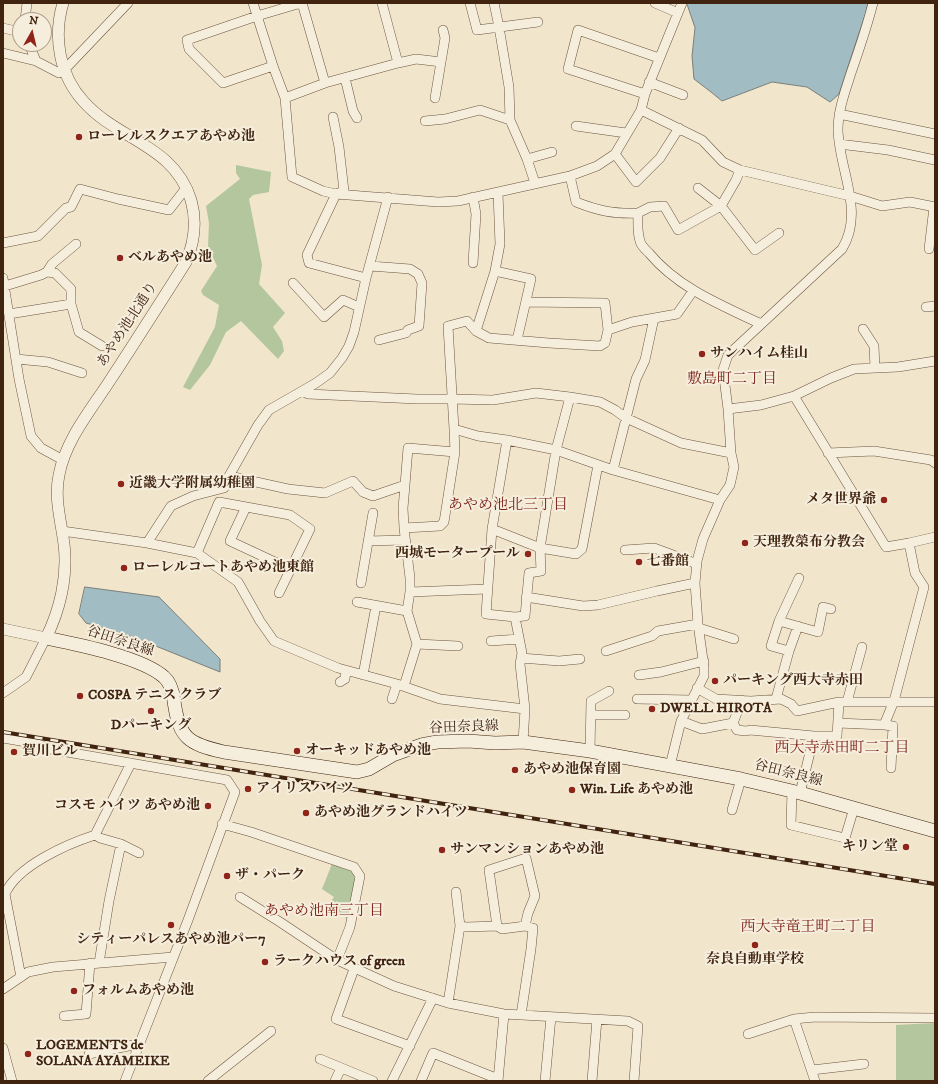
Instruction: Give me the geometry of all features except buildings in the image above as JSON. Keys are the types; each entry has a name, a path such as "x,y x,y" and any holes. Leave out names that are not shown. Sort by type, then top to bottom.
{"main road":[{"name":"谷田奈良線","path":"46,638 126,658 159,673 165,678 173,693 176,717 184,734 194,743 205,748 357,772 369,769 393,756 427,744 452,741 494,743 523,742 590,751 741,779 796,792 935,831"}],"street":[{"name":"あやめ池北通り","path":"3,693 26,677 54,622 62,591 65,567 64,546 57,499 57,487 63,460 82,424 186,262 191,251 193,241 193,209 186,188 178,174 168,162 101,117 84,102 70,82 64,69 58,46 59,17 63,3"},
{"path":"3,53 36,61 59,73 128,3"},
{"path":"253,3 284,98 292,177 323,191 336,194 438,202 458,201 570,176 597,166 615,154 626,133 641,110 649,82 682,3"},
{"path":"273,66 223,83 189,49 187,40 256,16 301,3 325,83"},
{"path":"382,3 398,63"},
{"path":"470,3 477,30 538,22"},
{"path":"494,3 508,87 510,120 527,159 535,184"},
{"path":"655,3 678,13"},
{"path":"670,766 681,721 704,676 704,661 695,583 697,564 703,539 720,500 730,485 734,467 731,453 728,409 723,370 724,362 728,354 842,249 848,240 852,211 839,144 839,114 873,3"},
{"path":"435,98 445,38 444,30"},
{"path":"645,94 568,69 578,30 659,58"},
{"path":"32,52 36,61"},
{"path":"284,98 325,83 398,63 416,59 441,62"},
{"path":"345,78 356,118"},
{"path":"649,82 683,95"},
{"path":"425,121 445,119 480,110 510,120"},
{"path":"641,110 702,140 723,162 740,170 850,196 882,206 910,202 934,207 929,249"},
{"path":"839,114 935,134"},
{"path":"333,117 339,147 344,191 336,194 307,255 309,263 366,278"},
{"path":"576,126 626,133"},
{"path":"615,154 636,182 660,158 679,128"},
{"path":"839,144 888,150 935,160"},
{"path":"527,159 552,152"},
{"path":"570,176 576,202 598,210 617,214 638,213 650,208 664,206 678,230 721,206 740,170"},
{"path":"3,243 38,236 66,208 71,207 80,189 169,210 186,188"},
{"path":"698,188 721,206 755,250 778,233"},
{"path":"476,331 495,271 500,244 498,193"},
{"path":"147,543 171,506 193,496 224,488 229,476 258,424 269,410 330,373 342,358 349,346 354,332 366,278 388,197"},
{"path":"473,197 476,214 473,263"},
{"path":"638,213 640,243 670,275 693,291 761,324"},
{"path":"47,272 52,264 76,244"},
{"path":"370,266 410,269 418,274 422,283 419,326 408,330 406,333 379,340"},
{"path":"495,271 531,279 517,340"},
{"path":"63,460 41,448 31,436 19,379 4,282 41,275 47,272 55,272 71,289 71,304 79,332 102,346"},
{"path":"292,284 324,317 342,300 359,306"},
{"path":"608,330 632,322 677,314 693,291"},
{"path":"404,528 440,526 444,522 455,452 448,326 467,321 476,331 489,338 600,346 605,343 608,330 605,303 526,302"},
{"path":"9,314 71,304"},
{"path":"613,470 636,379 645,360 654,318"},
{"path":"863,329 874,346 875,368"},
{"path":"16,359 48,362 82,373"},
{"path":"728,409 762,405 794,396 831,378 854,369 898,367 935,361"},
{"path":"302,391 308,394 417,400 493,400 536,393 600,402 626,418 681,443 731,453"},
{"path":"794,396 886,547 935,538"},
{"path":"507,440 492,529 486,614 514,617 524,616 529,573 541,570 540,548 556,450 570,398"},
{"path":"454,429 478,436 556,450 613,470 720,500"},
{"path":"392,699 401,685 417,644 407,611 410,592 410,578 403,508 408,448 455,452"},
{"path":"828,453 874,451 931,460 935,463"},
{"path":"492,529 540,548 576,554 582,549 598,464"},
{"path":"229,476 288,488 325,492 353,481 363,492 373,496 405,485"},
{"path":"197,553 219,502 290,515 310,529 279,593"},
{"path":"246,507 230,541 290,569"},
{"path":"361,584 373,513"},
{"path":"62,531 147,543 197,553 238,582 260,621 274,640 338,668 401,685 440,699 525,708"},
{"path":"368,541 405,540"},
{"path":"884,725 894,701 924,587 915,573 909,542"},
{"path":"626,550 654,548 697,564"},
{"path":"789,651 771,646 799,578"},
{"path":"526,598 583,606 598,605 695,583"},
{"path":"410,592 487,589"},
{"path":"356,602 407,611"},
{"path":"363,675 376,606"},
{"path":"780,621 818,632 823,607 831,609"},
{"path":"514,617 522,653 520,664 525,708 523,742"},
{"path":"606,651 652,636 658,631 699,626 734,639"},
{"path":"776,699 789,651 798,626"},
{"path":"3,629 46,638"},
{"path":"490,641 519,639"},
{"path":"417,644 458,646"},
{"path":"733,723 737,730 814,736 837,736 838,723 843,702 862,647"},
{"path":"521,658 559,661 580,659"},
{"path":"639,675 661,672 704,661"},
{"path":"340,682 345,679 346,671"},
{"path":"697,688 716,699 750,701 781,699 791,704 797,711 843,702 935,702"},
{"path":"590,751 591,701 609,691"},
{"path":"637,699 691,700"},
{"path":"733,723 742,700"},
{"path":"591,715 625,715"},
{"path":"681,721 702,728 733,723"},
{"path":"838,723 893,726 891,768"},
{"path":"814,736 796,792 791,824 845,838 854,808"},
{"path":"3,738 38,744 50,749 227,780 235,792 222,824 201,885 138,1044 125,1081"},
{"path":"21,977 6,905 5,894 8,886 21,873 37,862 70,844 95,835 131,763"},
{"path":"732,810 741,779"},
{"path":"222,824 251,832 354,867 360,876 350,927 337,960"},
{"path":"95,835 121,844 138,853"},
{"path":"64,1016 86,1014 95,963 121,844"},
{"path":"497,926 489,870 526,858 535,896 528,913 526,926"},
{"path":"448,1003 460,926 456,892"},
{"path":"240,897 337,960 394,986 448,1003 504,1014 628,1021 638,1026 634,1081"},
{"path":"460,926 497,926 502,929 526,926 533,928 521,1015"},
{"path":"3,989 28,972 53,967 173,957"},
{"path":"354,969 336,1019 410,1046"},
{"path":"392,1081 433,998"},
{"path":"421,1081 433,1054 498,1080 504,1014"},
{"path":"545,1081 551,1017"},
{"path":"748,1034 794,1019 815,1017 935,1018"},
{"path":"592,1081 597,1019"},
{"path":"794,1019 815,1081"},
{"path":"208,1081 271,1030"},
{"path":"90,1054 138,1044"},
{"path":"3,1048 12,1081"},
{"path":"320,1059 373,1081"},
{"path":"812,1070 864,1064"},
{"path":"335,1081 341,1068"}],"green space":[{"path":"236,165 271,172 269,192 253,195 249,199 262,265 259,284 285,313 273,327 282,341 284,351 278,359 241,321 226,332 210,365 190,390 183,387 215,327 219,305 203,295 201,291 217,266 208,247 209,223 206,206 240,179 236,173"},
{"path":"332,864 353,872 356,877 348,919 327,907 334,897 322,889"},
{"path":"935,1023 935,1081 896,1081 896,1025"}],"water":[{"path":"687,3 868,3 839,94 830,102 807,87 772,82 722,101 694,79 692,56 695,28"},
{"path":"85,587 159,597 220,659 220,672 136,638 86,623 79,614"}],"railway":[{"path":"3,732 935,884"}],"place":[{"name":"ローレルスクエアあやめ池","path":"79,137"},
{"name":"ベルあやめ池","path":"120,258"},
{"name":"サンハイム桂山","path":"702,354"},
{"name":"近畿大学附属幼稚園","path":"121,484"},
{"name":"メタ世界爺","path":"884,500"},
{"name":"天理教榮布分教会","path":"745,543"},
{"name":"西城モータープール","path":"528,554"},
{"name":"七番館","path":"639,562"},
{"name":"ローレルコートあやめ池東館","path":"124,568"},
{"name":"パーキング西大寺赤田","path":"715,681"},
{"name":"COSPA テニス クラブ","path":"80,696"},
{"name":"DWELL HIROTA","path":"652,709"},
{"name":"Dパーキング","path":"151,711"},
{"name":"オーキッドあやめ池","path":"297,751"},
{"name":"賀川ビル","path":"14,752"},
{"name":"あやめ池保育園","path":"515,770"},
{"name":"アイリスハイツ","path":"248,789"},
{"name":"Win. Life あやめ池","path":"572,790"},
{"name":"コスモ ハイツ あやめ池","path":"208,806"},
{"name":"あやめ池グランドハイツ","path":"306,813"},
{"name":"キリン堂","path":"906,847"},
{"name":"サンマンションあやめ池","path":"442,850"},
{"name":"ザ・パーク","path":"227,876"},
{"name":"シティーパレスあやめ池パー7","path":"171,925"},
{"name":"奈良自動車学校","path":"755,945"},
{"name":"ラークハウス of green","path":"265,962"},
{"name":"フォルムあやめ池","path":"74,991"},
{"name":"LOGEMENTS de SOLANA AYAMEIKE","path":"28,1054"}],"district":[{"name":"敷島町二丁目","path":"732,380"},
{"name":"あやめ池北三丁目","path":"508,506"},
{"name":"西大寺赤田町二丁目","path":"842,749"},
{"name":"あやめ池南三丁目","path":"324,912"},
{"name":"西大寺竜王町二丁目","path":"808,928"}]}
